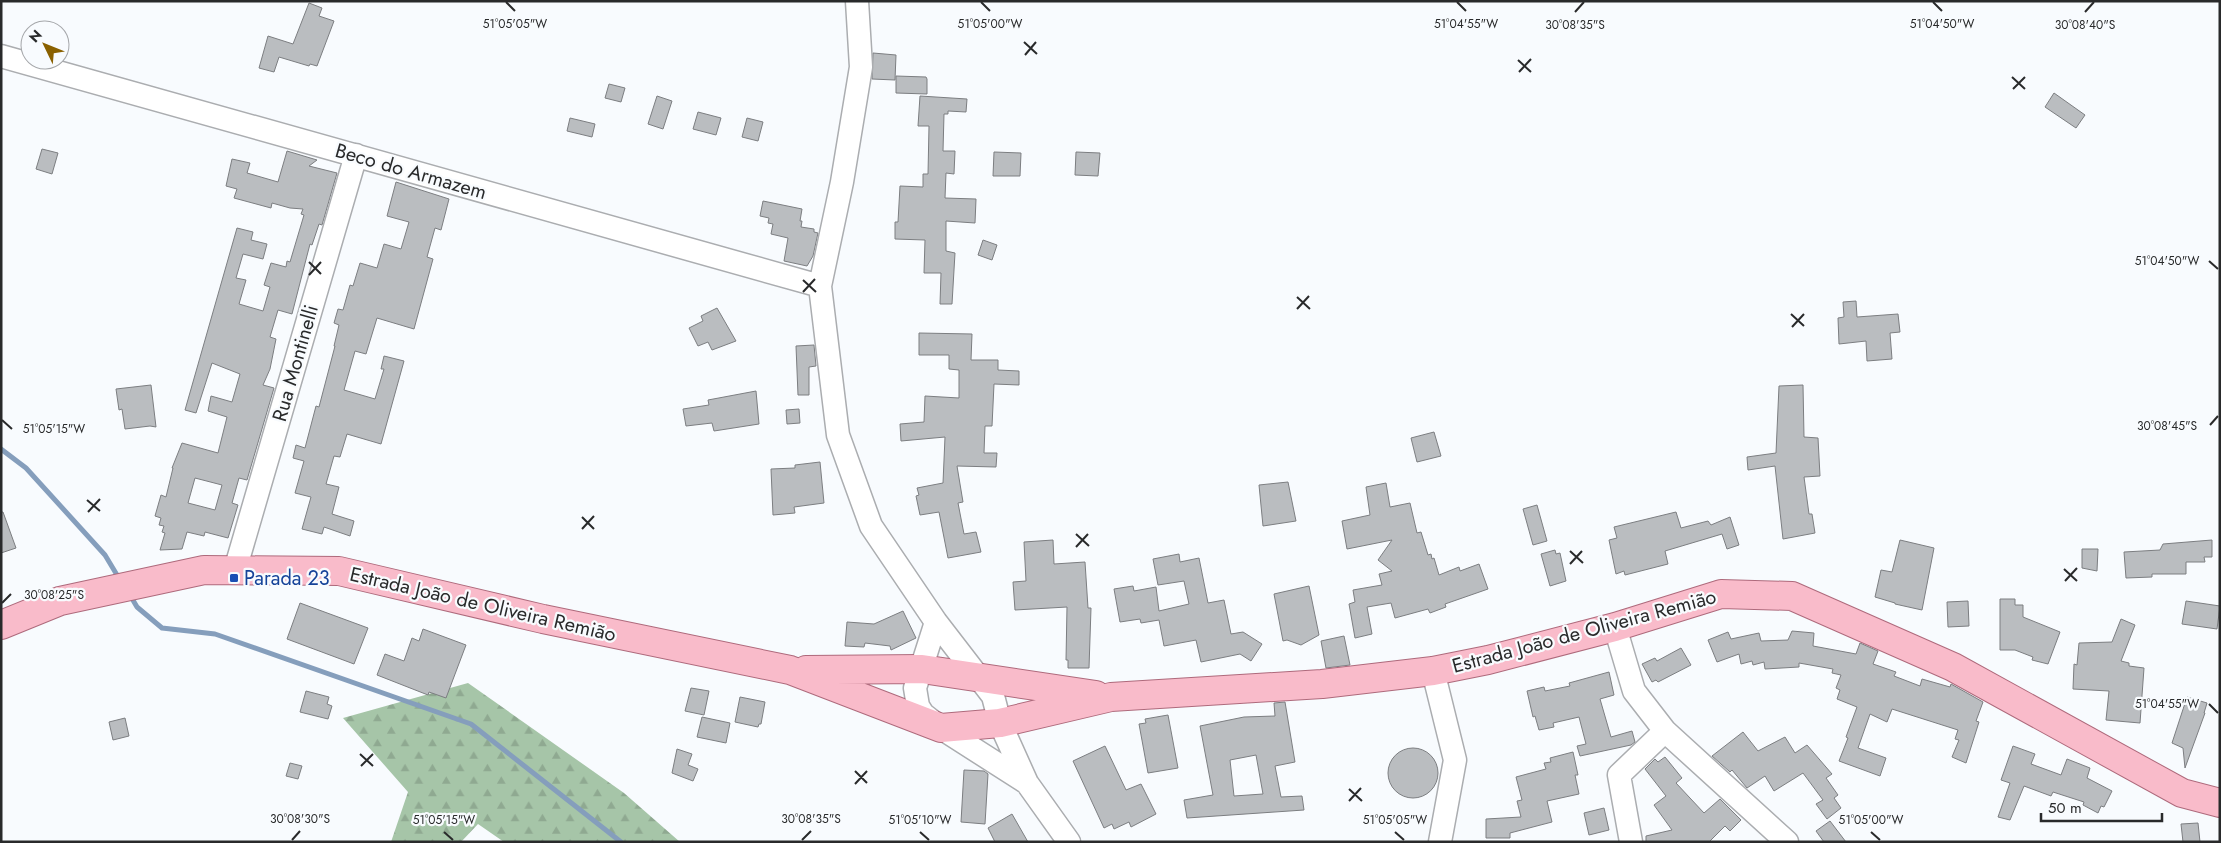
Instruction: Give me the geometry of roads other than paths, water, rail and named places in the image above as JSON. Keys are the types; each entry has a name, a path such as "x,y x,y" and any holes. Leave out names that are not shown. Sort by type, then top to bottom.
{"main road":[{"name":"Estrada João de Oliveira Remião","path":"1,625 60,601 204,570 339,571 543,619 790,670 941,728 1000,723 1111,697 1322,684 1433,671 1488,660 1614,627 1721,594 1792,596 1953,667 2182,793 2220,804"},
{"name":"Estrada João de Oliveira Remião","path":"790,670 922,669 980,676 1111,697"}],"street":[{"path":"857,1 861,67 842,182 820,286 838,435 871,526 936,622 980,676 993,696 1000,723 1027,783 1069,842"},
{"name":"Beco do Armazem","path":"1,56 820,286"},
{"name":"Rua Montinelli","path":"235,570 356,156"},
{"path":"936,622 915,688 918,706 923,714 941,728 1027,783"},
{"path":"1614,627 1634,691 1665,731 1787,842"},
{"path":"1433,671 1455,760 1440,842"},
{"path":"1632,842 1619,775 1665,731"}],"waterway":[{"path":"1,449 26,468 105,555 120,580"},
{"path":"130,595 137,607 162,628 215,634 471,724 621,842"}],"place":[{"name":"Parada 23","path":"234,578"}]}
